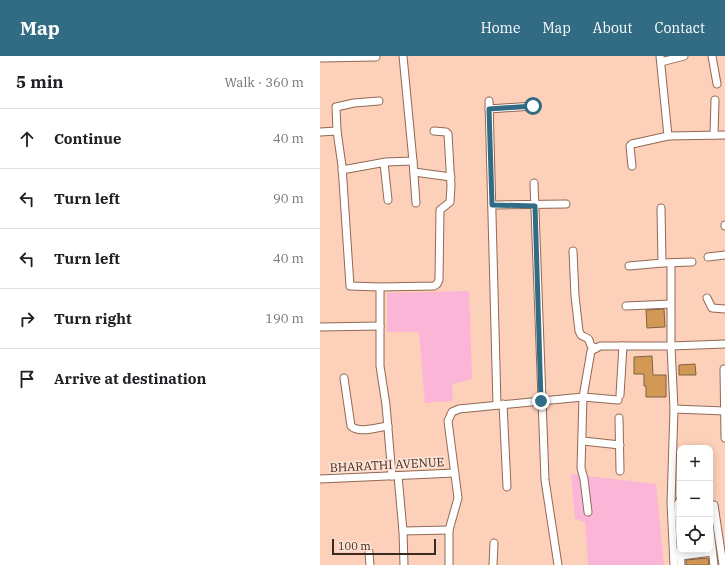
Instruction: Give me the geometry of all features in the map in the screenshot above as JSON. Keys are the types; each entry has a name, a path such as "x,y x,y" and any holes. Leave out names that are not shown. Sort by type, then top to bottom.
{"street":[{"path":"403,56 416,202"},
{"path":"668,136 660,59 684,56"},
{"path":"712,56 717,84"},
{"path":"320,58 376,57"},
{"path":"714,135 716,100"},
{"path":"379,101 354,103 336,107 336,131 342,170 350,286 431,286 437,284 439,280 440,210 450,202 451,177 448,134 443,131 434,131"},
{"path":"489,101 500,405 507,487"},
{"path":"489,109 533,106"},
{"path":"320,132 336,131"},
{"path":"632,166 630,149 632,144 668,136 725,135"},
{"path":"342,170 384,163 413,161"},
{"path":"384,163 388,200"},
{"path":"414,172 451,177"},
{"path":"534,183 545,480 558,565"},
{"path":"492,205 535,206 566,204"},
{"path":"661,208 662,264"},
{"path":"573,251 575,296 579,331 584,337 587,338 591,347 596,348"},
{"path":"708,257 725,255"},
{"path":"629,266 692,262"},
{"path":"671,263 671,346 674,409 671,503 677,525 674,565"},
{"path":"380,287 380,366 403,531 404,565"},
{"path":"707,298 712,308 725,309"},
{"path":"626,306 671,304"},
{"path":"320,327 380,326"},
{"path":"588,512 584,479 581,468 583,441 582,397 591,351 600,346 725,344"},
{"path":"448,565 449,530 458,498 448,421 452,412 459,408 582,397 619,398 623,346"},
{"path":"724,369 725,438"},
{"path":"344,378 351,426 354,429 360,430 388,426"},
{"path":"674,409 725,411"},
{"path":"619,418 620,471"},
{"path":"583,441 620,444"},
{"name":"BHARATHI AVENUE","path":"320,479 455,473"},
{"path":"714,505 723,565"},
{"path":"403,531 449,530"},
{"path":"494,543 494,565"},
{"path":"369,552 370,565"},
{"path":"681,553 681,565"},
{"path":"712,553 714,565"}],"shaded area":[{"path":"469,291 472,379 452,384 453,401 425,403 419,332 387,332 387,293"},
{"path":"571,474 656,484 664,565 588,565 585,522 575,519"}],"building":[{"path":"664,309 665,327 647,328 646,310"},
{"path":"652,356 653,375 666,375 666,397 646,397 644,374 634,374 634,357"},
{"path":"695,364 696,375 679,375 679,365"},
{"path":"708,558 709,565 686,565 686,560"}],"route":[{"path":"533,106 489,109 492,205 535,206 541,401"}]}
